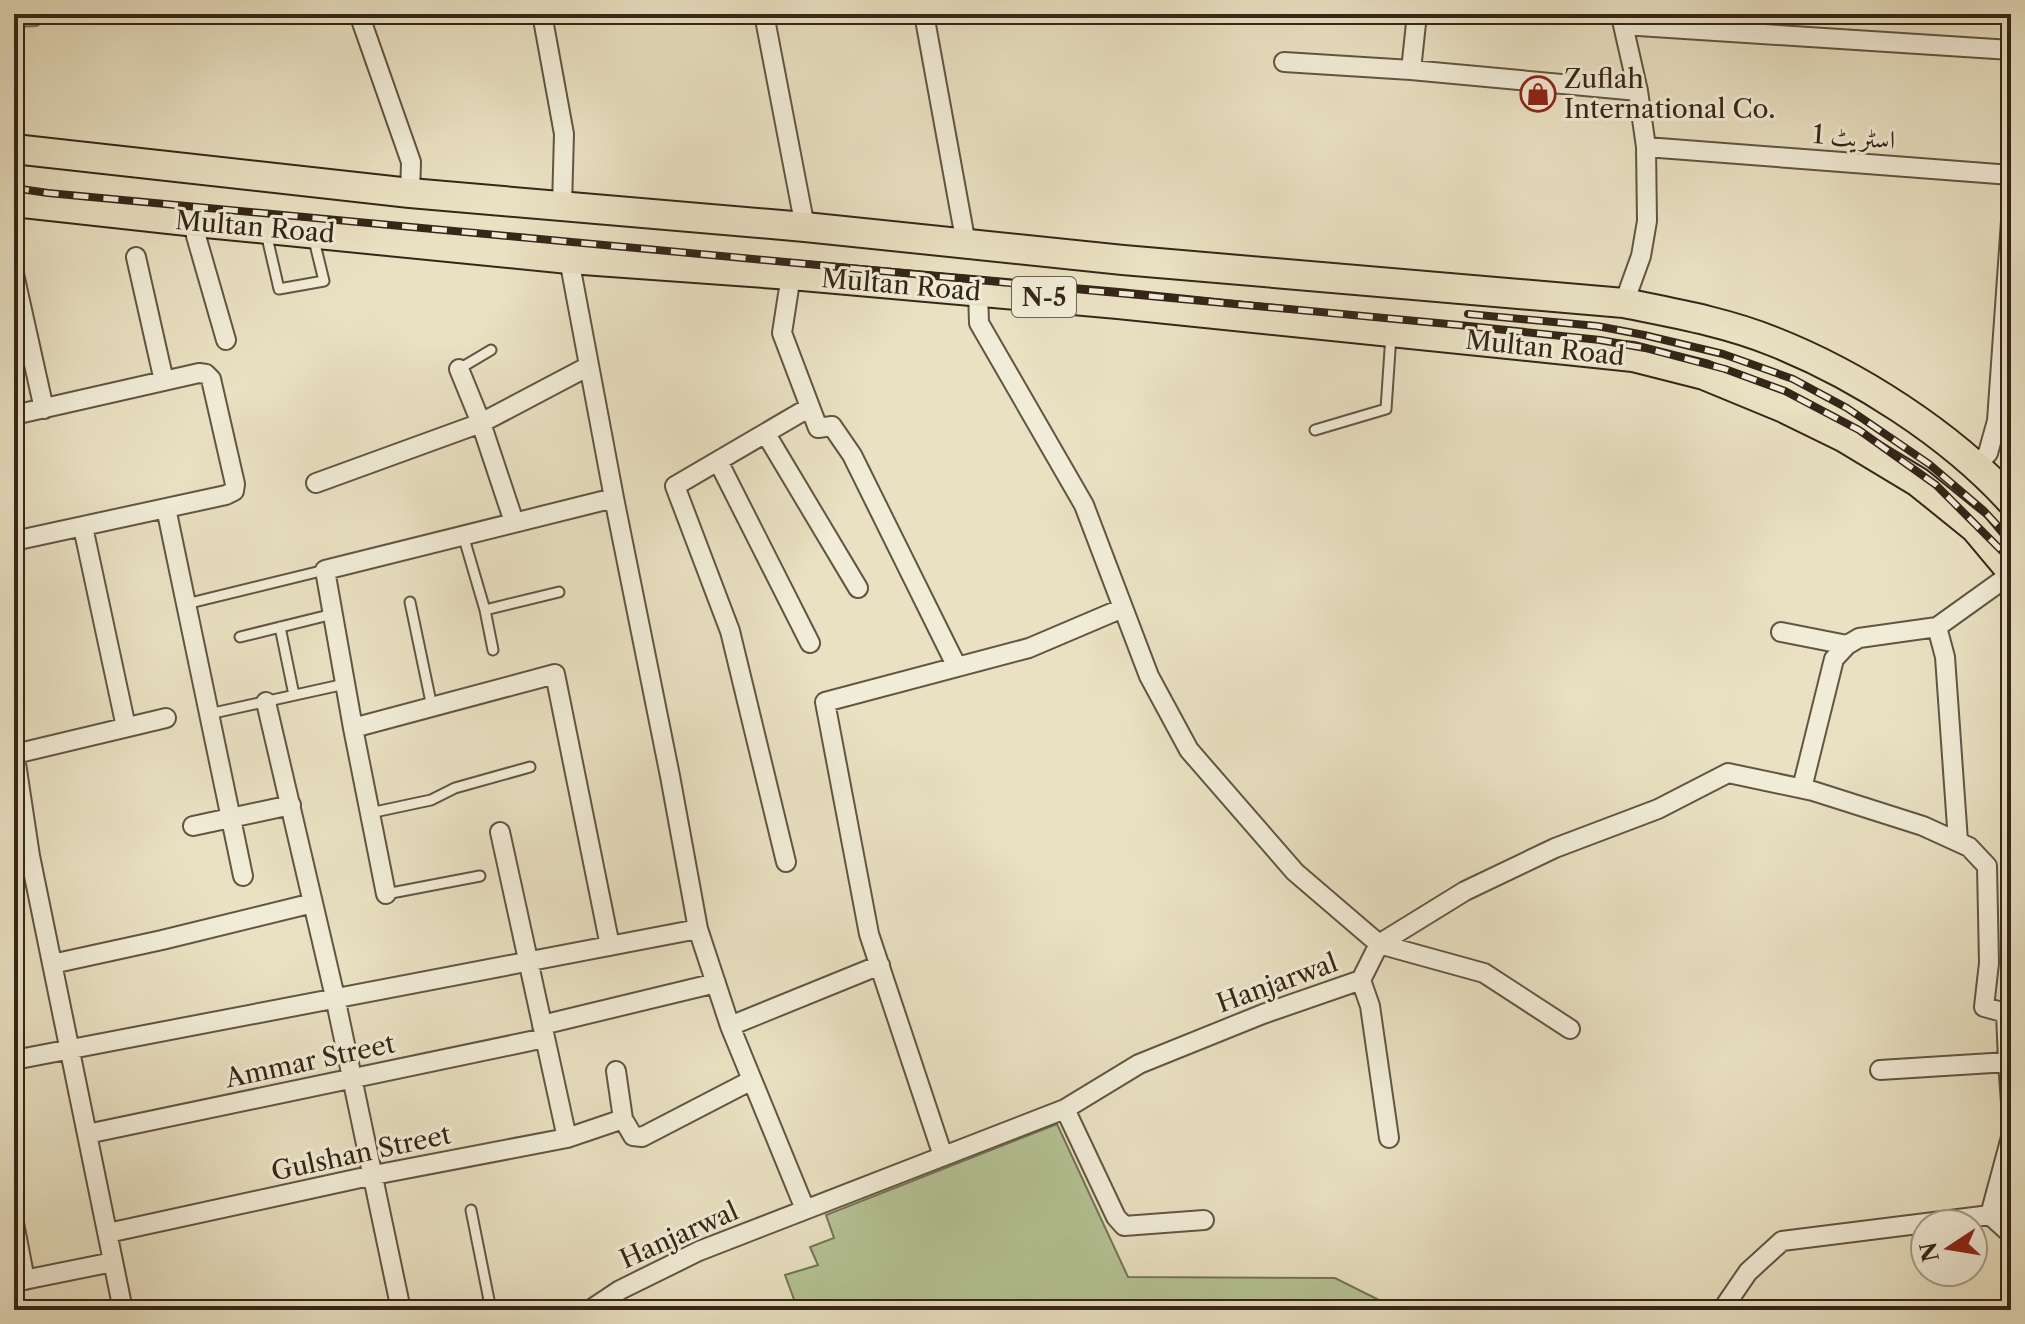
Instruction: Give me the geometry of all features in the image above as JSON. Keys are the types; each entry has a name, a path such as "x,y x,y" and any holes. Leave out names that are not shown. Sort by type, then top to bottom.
{"main road":[{"name":"Multan Road","path":"14,149 410,193 1624,303 1771,340 1816,360 1863,385 1946,441 2011,501"},
{"name":"Multan Road","path":"14,202 569,259 978,291 1633,357 1704,375 1784,408 1845,438 1918,482 1975,528 2011,572"},
{"path":"1118,304 1123,260"}],"street":[{"path":"359,14 411,162 410,193"},
{"path":"542,14 564,134 562,206"},
{"path":"764,14 805,227"},
{"path":"924,14 966,244"},
{"path":"1411,70 1417,14"},
{"path":"1624,303 1641,256 1647,221 1646,147 1638,91 1622,19 2011,50"},
{"path":"1284,62 1638,91"},
{"name":"اسٹریٹ 1","path":"1646,147 2011,175"},
{"path":"1976,467 1988,453 1997,421 2011,221"},
{"path":"196,222 196,236 226,340"},
{"path":"136,257 164,381"},
{"path":"569,259 698,929 730,1026 805,1209"},
{"path":"14,274 44,409"},
{"path":"791,275 782,333 818,428 832,426 852,455 957,667"},
{"path":"978,291 979,323 1084,505 1149,676 1189,750 1295,872 1379,944 1484,973 1570,1029"},
{"path":"316,483 481,423 589,366"},
{"path":"459,369 481,423 514,522"},
{"path":"14,415 199,373 206,374 211,379 235,484 234,491 226,495 14,541"},
{"path":"786,862 730,631 675,486 810,407"},
{"path":"766,434 858,588"},
{"path":"718,461 810,643"},
{"path":"386,894 325,570 614,498"},
{"path":"166,508 243,876"},
{"path":"83,527 126,727"},
{"path":"1802,788 1834,659 1847,645 1859,638 1937,627 2011,572"},
{"path":"943,1156 869,934 825,702 1029,648 1123,608"},
{"path":"1937,627 1945,657 1958,841"},
{"path":"1781,632 1847,645"},
{"path":"353,728 555,674 610,946"},
{"path":"266,702 335,997 401,1310"},
{"path":"123,1310 52,964 22,858 14,752 166,718"},
{"path":"1379,944 1465,891 1555,848 1658,809 1728,773 1802,788 1923,826 1969,847 1987,866 1989,963 1984,1007 2008,1012 2011,1103"},
{"path":"193,826 291,805"},
{"path":"500,832 567,1138"},
{"path":"52,964 313,903"},
{"path":"14,1060 698,929"},
{"name":"Hanjarwal","path":"590,1310 620,1290 699,1251 1065,1109 1139,1064 1263,1014 1361,980 1379,944"},
{"path":"730,1026 880,965"},
{"path":"1361,980 1370,1006 1389,1138"},
{"name":"Ammar Street","path":"87,1134 352,1079 716,983"},
{"path":"1880,1070 2008,1062"},
{"path":"616,1071 623,1119 633,1136 642,1137 752,1080"},
{"path":"1065,1109 1116,1217 1124,1226 1204,1220"},
{"name":"Gulshan Street","path":"108,1233 374,1175 567,1138 623,1119"},
{"path":"1990,1215 2011,1137"},
{"path":"1722,1310 1748,1272 1782,1241 1990,1215 2011,1234"},
{"path":"14,1223 20,1281 113,1262"}],"lane":[{"path":"264,228 279,289 324,281 313,233"},
{"path":"1315,430 1386,409 1391,332"},
{"path":"459,369 491,350"},
{"path":"463,535 493,650"},
{"path":"186,604 325,570"},
{"path":"485,610 559,592"},
{"path":"410,602 432,707"},
{"path":"240,637 333,614"},
{"path":"280,627 294,695"},
{"path":"209,714 345,684"},
{"path":"370,813 431,800 455,788 530,767"},
{"path":"386,894 480,876"},
{"path":"471,1210 491,1310"}],"green space":[{"path":"14,14 54,14 37,26 14,27"},
{"path":"1057,1124 1128,1277 1335,1278 1399,1310 798,1310 785,1275 818,1265 810,1247 834,1238 826,1215"}],"railway":[{"path":"14,188 1459,325 1600,340 1645,348 1725,369 1785,391 1859,430 1936,485 2011,560"},
{"path":"1468,314 1597,326 1644,335 1723,354 1793,379 1847,408 1929,464 1983,510 2011,540"}],"place":[{"name":"Zuflah International Co.","path":"1538,94"}]}
